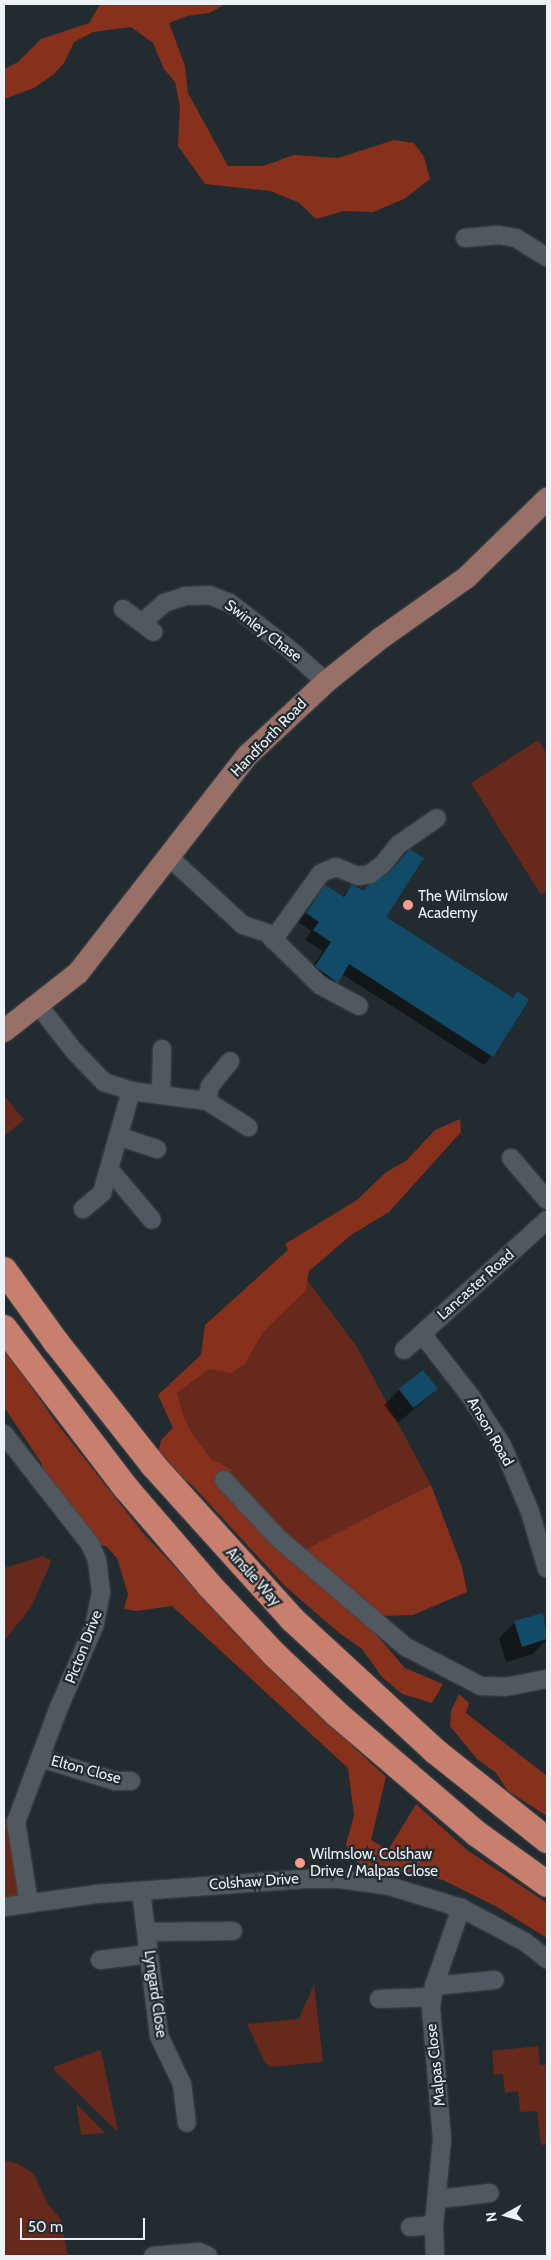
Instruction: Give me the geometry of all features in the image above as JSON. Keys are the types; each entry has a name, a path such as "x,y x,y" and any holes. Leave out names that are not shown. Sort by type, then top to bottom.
{"highway":[{"name":"Ainslie Way","path":"4,1270 56,1342 153,1464 292,1619 435,1751 547,1840"},
{"path":"4,1328 126,1488 209,1585 274,1654 337,1714 477,1834 547,1884"}],"main road":[{"name":"Handforth Road","path":"4,1031 39,1006 78,973 248,755 326,682 381,638 467,577 547,499"}],"street":[{"path":"464,238 499,235 516,238 547,257"},
{"name":"Swinley Chase","path":"123,609 148,628 164,603 185,596 209,595 230,603 288,648 326,682"},
{"path":"273,940 321,873 336,867 358,876 370,874 382,865 398,845 437,818"},
{"path":"169,857 243,925 267,934 320,985 359,1006"},
{"path":"39,1006 90,1070 104,1082 131,1091 207,1101 248,1127"},
{"path":"161,1094 162,1050"},
{"path":"207,1101 210,1086 230,1061"},
{"path":"83,1209 102,1193 131,1091"},
{"path":"118,1136 157,1149"},
{"path":"511,1158 547,1200"},
{"path":"110,1170 152,1220"},
{"name":"Lancaster Road","path":"404,1350 547,1220"},
{"name":"Anson Road","path":"422,1334 471,1397 502,1446 530,1512 547,1569"},
{"name":"Picton Drive","path":"4,1434 90,1544 100,1574 99,1613 40,1758 10,1821 29,1903"},
{"path":"224,1480 279,1539 406,1647 475,1684 505,1687 547,1679"},
{"name":"Elton Close","path":"40,1758 115,1781 131,1781"},
{"name":"Colshaw Drive","path":"4,1907 141,1890 311,1878 340,1880 389,1886 461,1908 517,1938 547,1959"},
{"name":"Lyngard Close","path":"141,1890 159,2036 182,2084 187,2119"},
{"name":"Malpas Close","path":"434,2256 434,2225 439,2199 442,2139 432,2037 433,1992 461,1908"},
{"path":"146,1932 233,1931"},
{"path":"100,1960 149,1954"},
{"path":"379,1999 433,1992 495,1980"},
{"path":"439,2199 490,2194"},
{"path":"410,2227 434,2225"},
{"path":"152,2256 199,2252 208,2256"}],"shaded area":[{"path":"100,4 226,4 209,13 187,16 169,23 185,66 188,93 228,166 263,166 294,155 338,158 394,140 414,143 424,157 430,179 404,199 373,212 344,211 316,219 298,202 270,191 205,184 178,146 180,107 175,82 164,69 153,43 131,27 93,32 74,42 64,63 54,74 34,88 4,99 4,69 18,62 41,39 89,23"},
{"path":"538,740 547,754 547,891 541,895 471,783"},
{"path":"4,1095 24,1120 4,1136"},
{"path":"460,1119 461,1132 389,1212 351,1235 309,1271 305,1291 263,1332 245,1364 231,1373 209,1369 177,1393 184,1418 193,1435 211,1459 232,1470 224,1479 296,1554 431,1485 462,1567 467,1592 413,1615 382,1616 368,1625 405,1668 443,1684 432,1703 402,1694 382,1677 362,1649 338,1632 286,1587 193,1486 162,1461 158,1453 161,1440 173,1428 158,1395 201,1355 205,1325 288,1250 285,1244 357,1200 385,1173 407,1160 435,1130"},
{"path":"296,1265 357,1347 431,1485 296,1554 224,1480 158,1395"},
{"path":"4,1348 55,1421 143,1533 271,1670 386,1777 371,1840 388,1850 416,1804 467,1850 547,1903 547,1938 497,1907 443,1880 410,1873 362,1870 346,1845 354,1815 348,1768 172,1606 136,1611 124,1609 128,1594 117,1558 106,1546 90,1544 45,1487 42,1464 4,1407"},
{"path":"43,1556 51,1560 50,1565 31,1607 4,1641 4,1568"},
{"path":"459,1694 469,1703 466,1713 547,1776 547,1816 508,1791 495,1772 477,1759 450,1726 451,1711"},
{"path":"4,1820 16,1822 29,1903 4,1907"},
{"path":"314,1984 323,2062 271,2067 265,2063 247,2024 299,2019"},
{"path":"538,2046 540,2065 547,2064 547,2144 541,2145 537,2111 520,2112 518,2091 505,2093 503,2074 494,2075 492,2051"},
{"path":"101,2050 118,2132 54,2070 55,2066"},
{"path":"76,2103 105,2133 81,2135"},
{"path":"4,2160 18,2164 33,2173 49,2206 60,2218 68,2256 4,2256"}],"building":[{"path":"410,849 424,858 386,917 513,998 517,991 529,1000 493,1057 349,964 338,983 315,966 331,942 313,930 319,922 306,913 325,885 344,897 352,885 364,891 368,885 389,873"},
{"path":"423,1370 438,1389 413,1408 399,1389"},
{"path":"543,1613 547,1639 522,1647 514,1621"}],"place":[{"name":"The Wilmslow Academy","path":"408,905"},
{"name":"Wilmslow, Colshaw Drive / Malpas Close","path":"300,1863"}]}
